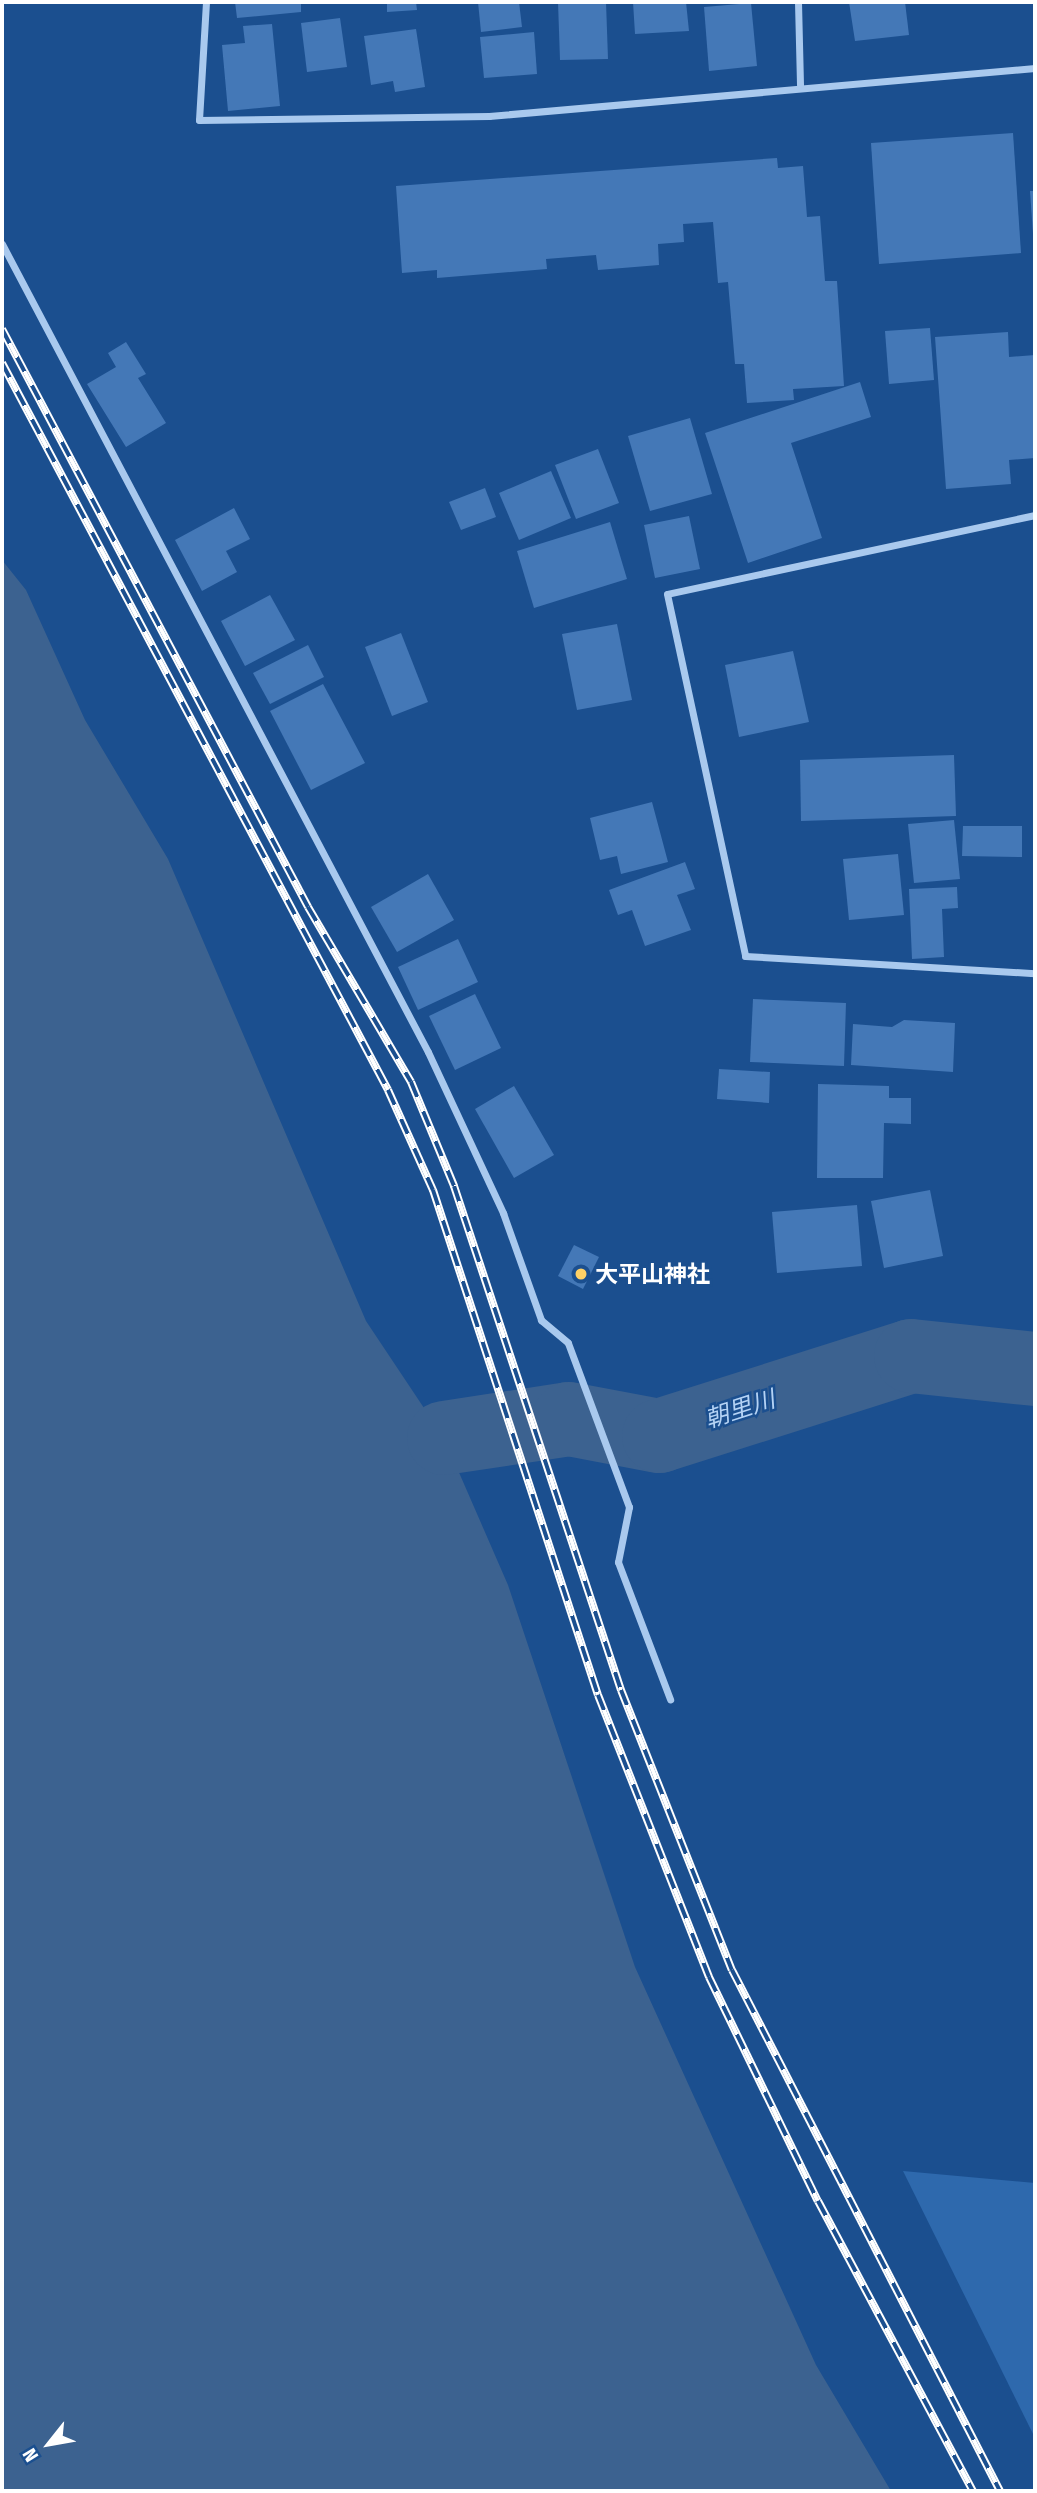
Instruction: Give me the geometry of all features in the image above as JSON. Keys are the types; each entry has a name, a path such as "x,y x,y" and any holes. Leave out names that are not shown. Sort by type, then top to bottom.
{"street":[{"path":"206,2 199,120 489,116 800,85 1035,68"},
{"path":"798,2 800,85"},
{"path":"2,244 428,1052 503,1213 541,1320 568,1343 629,1507 618,1562 670,1699"},
{"path":"1035,515 667,594 745,956 1035,973"}],"shaded area":[{"path":"2,560 26,590 85,720 168,859 366,1321 444,1438 508,1585 635,1967 816,2365 891,2491 2,2491"},
{"path":"903,2171 1035,2183 1035,2438"}],"building":[{"path":"235,2 301,2 301,12 237,18"},
{"path":"360,2 416,2 417,10 387,12 387,4"},
{"path":"478,2 519,2 522,27 481,32"},
{"path":"558,2 606,2 608,59 560,60"},
{"path":"633,2 686,2 689,31 635,34"},
{"path":"849,2 905,2 909,35 855,41"},
{"path":"751,3 757,66 709,71 704,7"},
{"path":"340,18 347,67 307,72 301,23"},
{"path":"272,24 280,106 228,111 222,45 245,43 243,26"},
{"path":"416,29 425,87 395,92 393,81 371,85 364,36"},
{"path":"534,32 537,74 484,78 480,37"},
{"path":"1013,133 1021,253 879,264 871,143"},
{"path":"777,158 778,168 803,166 807,217 820,216 825,281 837,281 844,386 793,389 794,400 747,403 744,364 735,364 728,282 718,283 713,222 683,224 684,242 658,244 659,265 598,270 596,255 546,259 547,269 437,278 437,270 402,273 396,186"},
{"path":"1030,191 1035,191 1035,234 1033,234"},
{"path":"930,328 934,380 889,384 885,331"},
{"path":"1008,332 1009,357 1035,355 1035,458 1009,460 1011,484 946,489 935,337"},
{"path":"126,342 146,374 138,378 166,423 126,447 87,384 116,367 108,353"},
{"path":"860,382 871,417 791,443 822,538 748,563 705,433"},
{"path":"690,418 712,494 650,511 628,436"},
{"path":"598,449 619,503 576,519 555,465"},
{"path":"551,471 571,518 519,540 499,493"},
{"path":"485,488 496,517 461,530 449,502"},
{"path":"234,508 250,539 226,551 237,572 202,591 175,540"},
{"path":"689,516 700,569 655,578 644,525"},
{"path":"610,522 627,579 534,608 517,551"},
{"path":"270,595 295,640 245,666 221,621"},
{"path":"617,624 632,700 577,710 562,634"},
{"path":"401,633 428,702 392,716 365,647"},
{"path":"308,645 324,677 270,704 253,673"},
{"path":"793,651 809,722 739,737 725,665"},
{"path":"323,684 365,763 311,790 270,711"},
{"path":"954,755 956,816 801,821 800,760"},
{"path":"652,802 668,862 621,874 617,856 600,860 590,818"},
{"path":"954,820 960,879 914,883 908,824"},
{"path":"963,826 1022,826 1022,857 962,856"},
{"path":"898,854 904,915 849,920 843,859"},
{"path":"685,862 695,889 677,895 691,930 645,946 632,910 618,915 609,890"},
{"path":"428,874 454,920 397,952 371,907"},
{"path":"957,887 958,908 942,909 944,957 912,959 909,889"},
{"path":"458,939 478,982 418,1010 398,967"},
{"path":"475,994 501,1048 455,1070 429,1016"},
{"path":"753,999 846,1003 844,1066 750,1062"},
{"path":"904,1020 955,1023 953,1072 851,1065 853,1024 892,1027"},
{"path":"719,1069 770,1072 769,1103 717,1099"},
{"path":"818,1084 889,1086 889,1098 911,1098 911,1124 884,1123 883,1178 817,1178"},
{"path":"514,1086 554,1155 514,1178 475,1109"},
{"path":"930,1190 943,1256 884,1268 871,1201"},
{"path":"857,1205 862,1266 777,1273 772,1212"},
{"path":"574,1245 599,1257 583,1289 558,1276"}],"waterway":[{"name":"朝里川","path":"444,1438 569,1419 659,1436 911,1356 1035,1369"}],"railway":[{"path":"2,329 308,907 411,1082 454,1186 621,1690 732,1970 1000,2491"},
{"path":"2,363 388,1090 433,1190 598,1695 709,1977 818,2201 973,2491"}],"place":[{"name":"大平山神社","path":"581,1274"}]}
